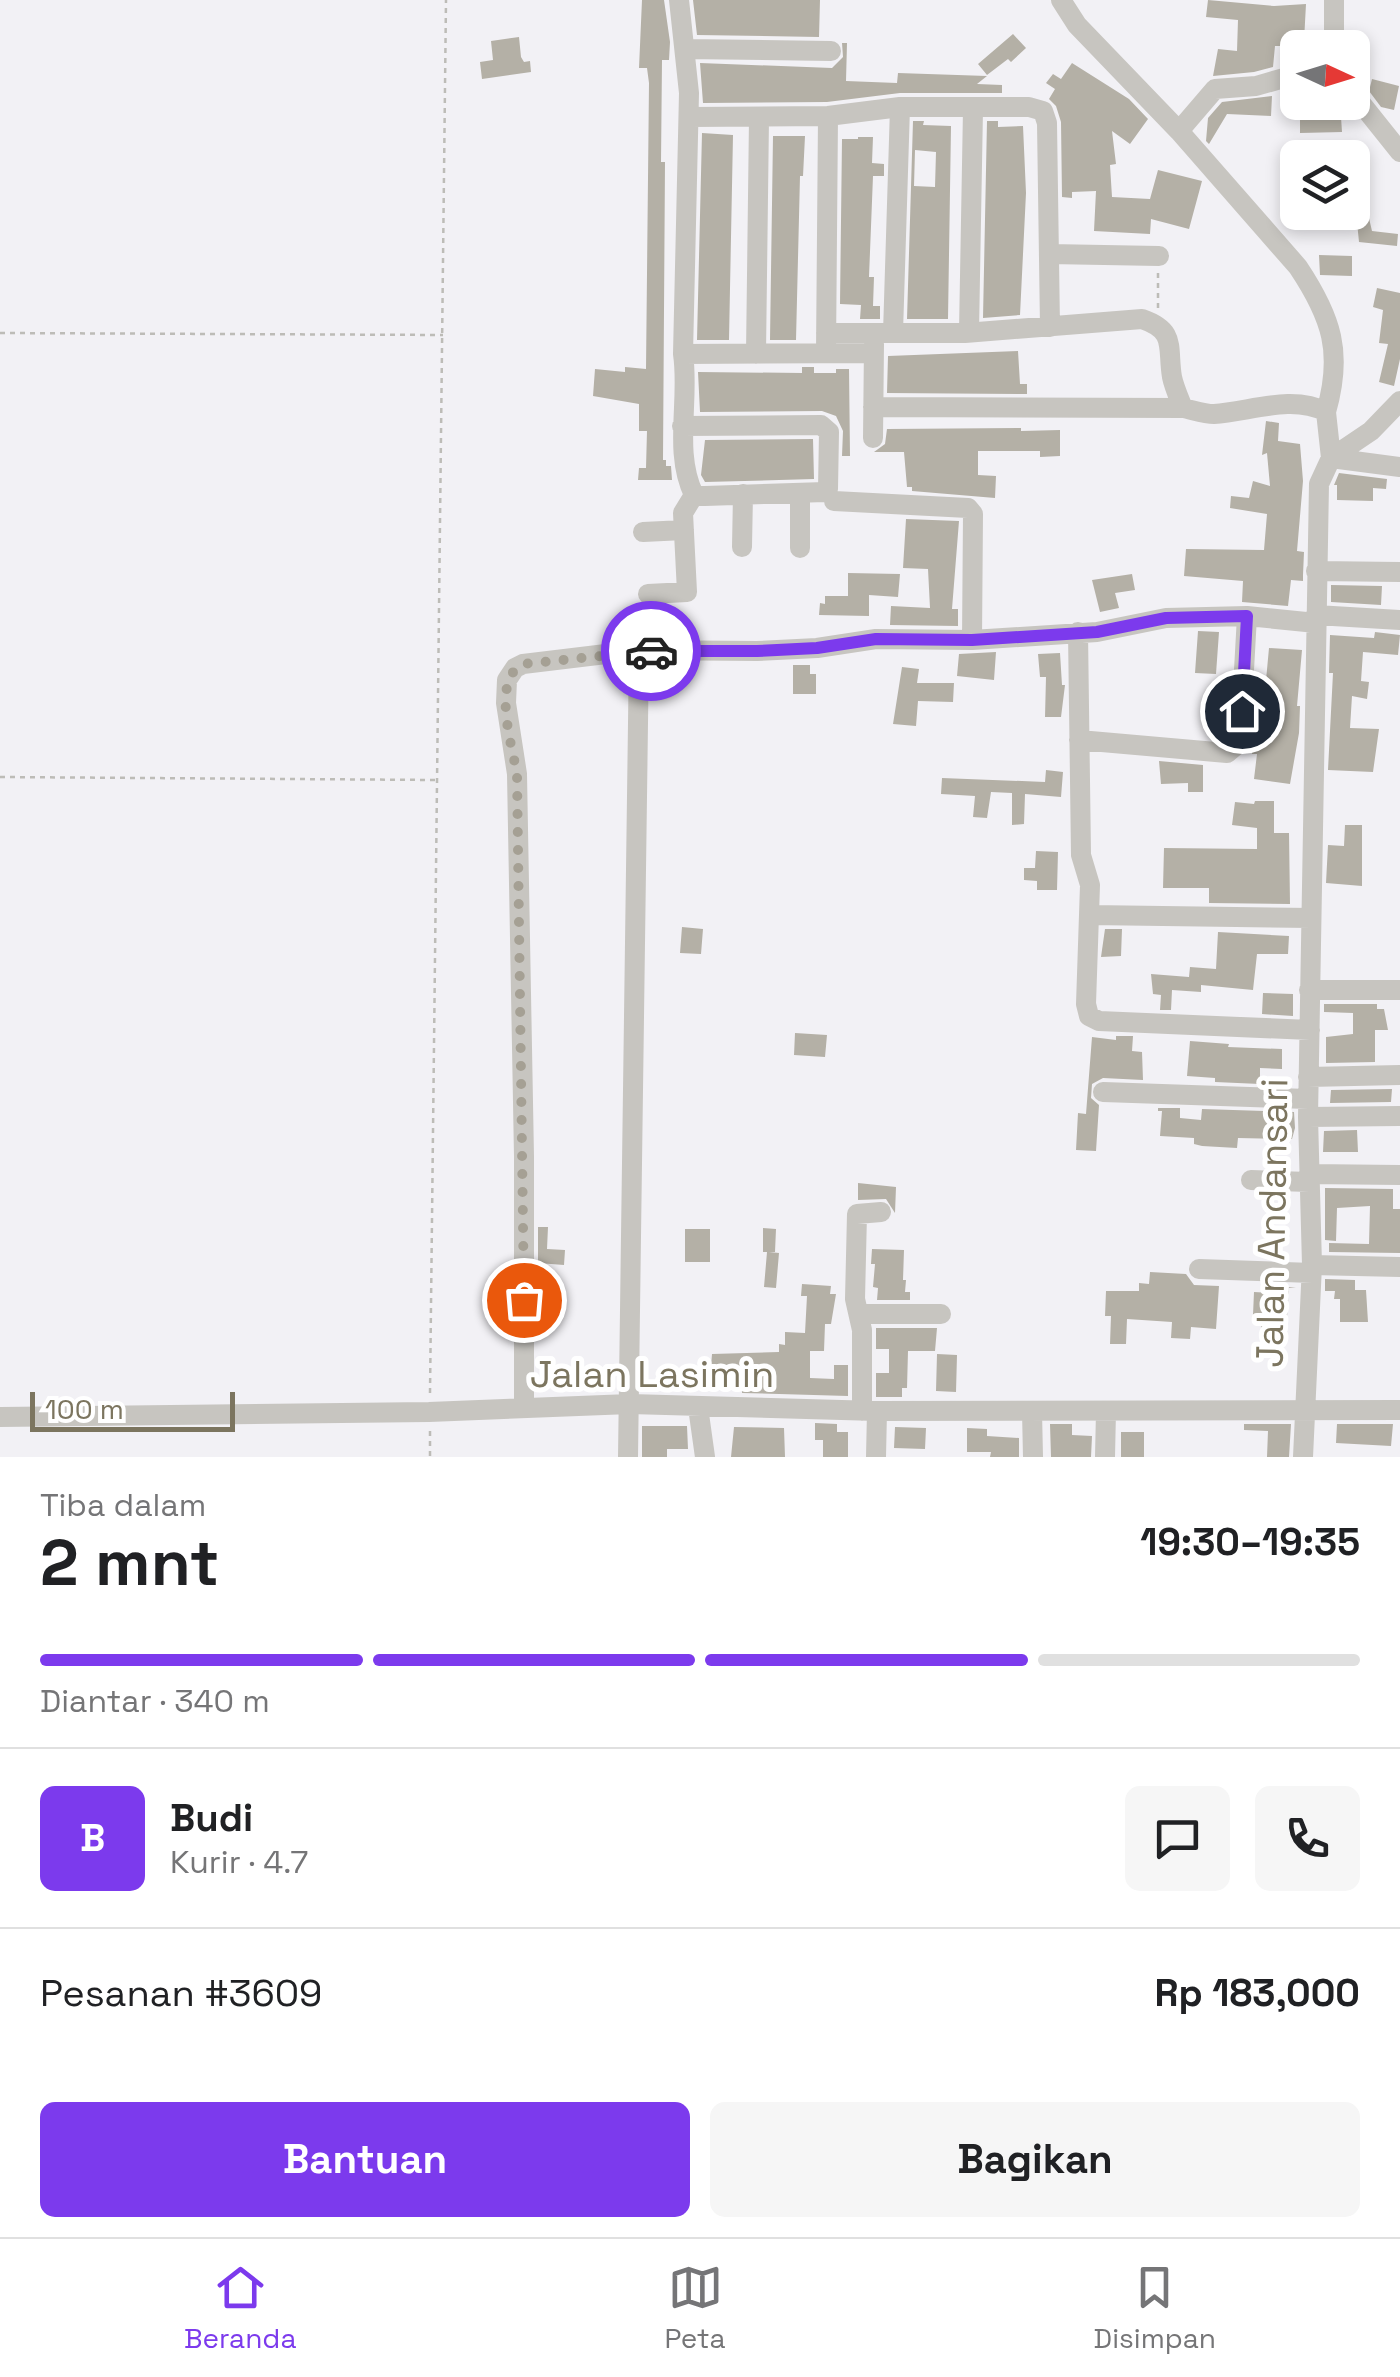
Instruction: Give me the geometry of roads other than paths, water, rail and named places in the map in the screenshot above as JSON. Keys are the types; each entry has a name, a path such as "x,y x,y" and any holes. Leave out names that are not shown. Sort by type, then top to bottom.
{"street":[{"path":"680,0 690,117 683,354 687,382 682,426 689,484 694,495"},
{"name":"Jalan Andansari","path":"1061,0 1077,26 1179,131 1298,267 1312,287 1335,349 1335,380 1326,412 1330,458 1319,484 1316,571 1308,1098 1312,1269 1302,1457"},
{"path":"1334,0 1334,30"},
{"path":"685,49 831,51"},
{"path":"1179,131 1214,88 1256,86 1280,79"},
{"path":"690,117 828,116 900,107 1028,107 1043,111 1047,123 1050,327"},
{"path":"873,438 872,407 900,107"},
{"path":"969,332 973,109"},
{"path":"1370,114 1400,152"},
{"path":"826,343 828,116"},
{"path":"756,354 759,118"},
{"path":"1049,254 1159,256"},
{"path":"683,354 756,354 826,343 1128,318 1157,324 1167,335 1172,377 1183,408"},
{"path":"1330,458 1371,430 1400,401"},
{"path":"872,407 1183,408 1211,414 1258,406 1316,406 1326,412"},
{"path":"682,426 825,427 829,432 826,492 694,495"},
{"path":"1330,458 1400,467"},
{"path":"800,493 800,548"},
{"path":"742,494 742,547"},
{"path":"648,594 687,592 683,513 694,495"},
{"path":"834,501 968,508 973,514 972,640"},
{"path":"642,532 684,530"},
{"path":"1316,571 1400,572"},
{"path":"1079,740 1227,752 1234,749 1240,742 1247,616"},
{"path":"524,1407 517,793 507,715 507,680 514,668 639,650 757,651 817,648 876,639 972,640 1097,632 1166,618 1400,620"},
{"path":"1078,632 1081,862 1090,885 1086,1004 1089,1016 1098,1021 1310,1030"},
{"path":"628,1457 639,650"},
{"path":"1090,916 1310,918"},
{"path":"1309,990 1400,990"},
{"path":"1308,1098 1400,1075"},
{"path":"1104,1092 1308,1098 1400,1116"},
{"path":"1251,1180 1400,1175"},
{"path":"876,1457 856,1299 856,1214 881,1212"},
{"path":"1199,1269 1400,1267"},
{"path":"860,1314 941,1314"},
{"name":"Jalan Lasimin","path":"0,1418 430,1412 630,1404 869,1411 1400,1410"},
{"path":"698,1407 705,1457"},
{"path":"1032,1410 1033,1457"},
{"path":"1105,1457 1106,1411"}]}
